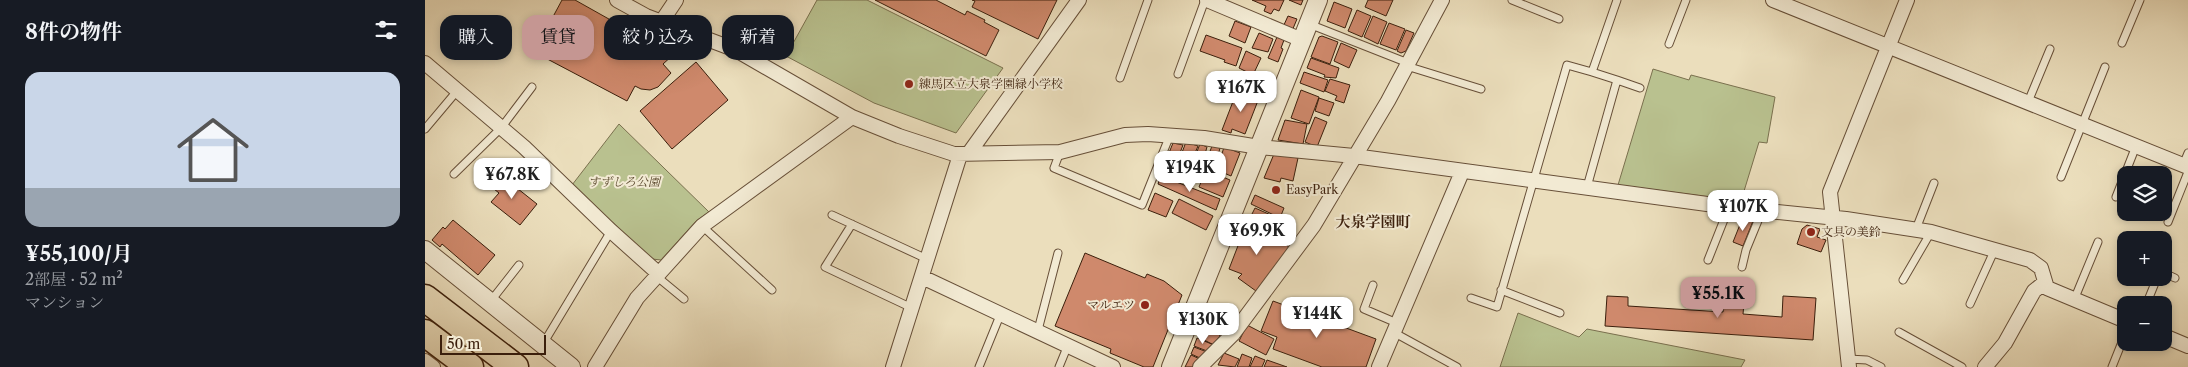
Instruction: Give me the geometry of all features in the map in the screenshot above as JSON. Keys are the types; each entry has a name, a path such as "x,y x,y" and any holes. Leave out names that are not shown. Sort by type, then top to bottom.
{"highway":[{"path":"425,298 515,367"},
{"path":"425,333 470,367"}],"street":[{"path":"617,0 644,15"},
{"path":"665,15 676,0"},
{"path":"893,367 927,259 965,154 1079,0"},
{"path":"1206,0 1302,40"},
{"path":"1171,367 1318,0"},
{"path":"1199,367 1233,334 1314,225 1388,102 1442,0"},
{"path":"1773,0 2136,146 2187,164"},
{"path":"1849,363 1830,192 1907,0"},
{"path":"712,41 736,50 851,117 899,136 965,154 1060,152 1125,135 1170,135 1354,156 1729,207 1916,229 1995,249 2037,263 2041,268 2047,288 2117,317"},
{"path":"425,63 524,147 611,231 659,274"},
{"path":"595,367 637,298 702,226 851,117"},
{"path":"1379,367 1462,172"},
{"path":"425,250 571,367"},
{"path":"922,277 1038,330 1113,367"},
{"path":"1985,367 2005,343 2033,291 2044,283"},
{"path":"2172,339 2188,346"},
{"path":"425,361 433,367"}],"lane":[{"path":"1120,78 1148,0"},
{"path":"1178,74 1206,0"},
{"path":"1512,0 1559,19"},
{"path":"1592,72 1617,0"},
{"path":"1669,44 1687,0"},
{"path":"2122,43 2140,0"},
{"path":"1309,24 1408,64 1413,68 1481,89"},
{"path":"2028,102 2050,49"},
{"path":"1471,298 1497,307 1567,65 1640,88"},
{"path":"2061,178 2105,67"},
{"path":"1587,187 1617,80"},
{"path":"454,174 501,128 532,87"},
{"path":"425,129 457,90"},
{"path":"1060,152 1054,168 1142,205 1170,135"},
{"path":"2116,197 2136,146"},
{"path":"2168,222 2187,164"},
{"path":"1916,229 1934,183"},
{"path":"1708,260 1729,207"},
{"path":"1741,267 1762,211"},
{"path":"832,215 927,259"},
{"path":"852,224 825,267 912,308"},
{"path":"702,226 772,290"},
{"path":"543,344 611,231"},
{"path":"1903,280 1931,232"},
{"path":"2074,300 2098,242"},
{"path":"1970,304 1995,249"},
{"path":"1038,330 1058,253"},
{"path":"490,302 519,265"},
{"path":"659,274 661,280 684,299"},
{"path":"1373,285 1364,309 1457,367"},
{"path":"1501,290 1560,313"},
{"path":"979,367 1001,313"},
{"path":"1899,332 1963,367"},
{"path":"1059,367 1068,345"},
{"path":"2112,367 2118,351"},
{"path":"1849,363 1867,360 1881,367"}],"green space":[{"path":"817,0 867,0 1003,68 956,133 874,103 793,60 794,42"},
{"path":"1653,69 1689,80 1691,75 1775,97 1767,143 1759,142 1741,201 1618,185"},
{"name":"すずしろ公園","path":"619,124 709,212 696,221 661,260 652,259 572,185"},
{"path":"1518,313 1579,337 1587,329 1745,360 1741,367 1500,367"}],"building":[{"path":"562,0 575,0 604,16 604,60 667,60 663,64 671,73 658,87 650,90 635,86 627,101 549,60 594,60 594,15 554,15"},
{"path":"875,0 936,0 965,15 967,11 999,30 986,56"},
{"path":"972,0 1057,0 1038,39 972,7 975,1"},
{"path":"1252,0 1284,0 1279,11 1274,9 1271,14 1264,11 1266,6"},
{"path":"1289,0 1303,0 1301,5"},
{"path":"1368,0 1393,0 1386,16 1365,7"},
{"path":"1334,2 1352,9 1345,28 1327,21"},
{"path":"1357,10 1371,16 1362,37 1348,31"},
{"path":"1288,16 1297,19 1292,31 1283,27"},
{"path":"1373,16 1387,22 1378,44 1364,37"},
{"path":"1235,21 1251,27 1245,43 1229,36"},
{"path":"1389,23 1405,29 1396,50 1380,44"},
{"path":"1406,30 1414,33 1406,51 1401,53 1397,51"},
{"path":"1259,33 1273,39 1268,52 1252,48"},
{"path":"1206,35 1242,48 1236,66 1200,51"},
{"path":"1322,36 1338,42 1330,64 1311,57 1319,37"},
{"path":"1277,37 1284,40 1278,62 1268,58"},
{"path":"1341,43 1357,50 1349,68 1334,61"},
{"path":"1246,51 1261,58 1253,75 1239,68"},
{"path":"1311,58 1339,68 1336,78 1324,77 1325,75 1307,68"},
{"path":"696,62 728,100 672,149 640,111"},
{"path":"1304,72 1328,80 1324,92 1300,83"},
{"path":"1330,79 1350,85 1344,103 1335,100 1337,96 1325,91"},
{"path":"1301,90 1319,97 1309,124 1291,118"},
{"path":"1237,91 1259,98 1245,134 1232,129 1231,133 1222,130"},
{"path":"1319,98 1334,103 1329,116 1315,111"},
{"path":"1315,117 1327,122 1317,147 1305,142"},
{"path":"1285,120 1307,124 1303,144 1278,140"},
{"path":"1186,142 1198,146 1190,165 1186,163 1180,179 1173,176"},
{"path":"1173,143 1183,145 1172,174 1162,170"},
{"path":"1200,144 1207,147 1205,154 1208,155 1202,168 1192,164"},
{"path":"1212,146 1220,148 1214,170 1204,167"},
{"path":"1224,147 1240,153 1231,176 1217,170"},
{"path":"1274,154 1298,158 1293,181 1281,178 1280,182 1264,178"},
{"path":"1187,165 1197,169 1192,184 1183,181"},
{"path":"1206,170 1230,180 1223,197 1199,187"},
{"path":"498,173 537,204 520,225 491,202 499,193 489,185"},
{"path":"1161,176 1220,199 1216,210 1158,184"},
{"path":"1155,193 1173,201 1166,217 1148,210"},
{"path":"1255,195 1284,208 1280,218 1251,204"},
{"path":"1179,199 1213,216 1206,230 1172,213"},
{"path":"1255,208 1280,219 1275,230 1250,218"},
{"path":"1743,217 1753,221 1743,246 1733,242"},
{"path":"453,220 495,255 478,275 442,244 440,247 432,240 443,227 445,229"},
{"path":"1246,225 1271,234 1289,247 1256,291 1238,278 1242,274 1229,269"},
{"path":"1807,225 1820,229 1817,237 1826,240 1821,252 1797,244 1802,229"},
{"path":"1085,253 1145,278 1147,274 1164,281 1182,295 1153,367 1144,367 1110,353 1111,349 1055,326"},
{"path":"1607,296 1628,297 1628,306 1723,312 1724,302 1744,303 1743,314 1782,317 1783,296 1816,298 1813,340 1605,326"},
{"path":"1273,301 1376,339 1366,367 1322,367 1273,349 1277,337 1261,331"},
{"path":"1210,309 1234,322 1229,331 1206,318"},
{"path":"1205,320 1220,327 1218,332 1220,336 1214,345 1198,337"},
{"path":"1247,325 1274,339 1266,355 1239,341"},
{"path":"1197,338 1214,345 1207,351 1194,346"},
{"path":"1194,347 1207,352 1200,358 1191,354"},
{"path":"1224,353 1239,359 1235,367 1218,365"},
{"path":"1242,354 1252,358 1249,367 1237,367"},
{"path":"1191,355 1200,359 1192,367 1185,367"},
{"path":"1255,356 1265,360 1262,367 1250,367"},
{"path":"1267,360 1287,367 1264,367"}],"place":[{"name":"練馬区立大泉学園緑小学校","path":"909,84"},
{"name":"EasyPark","path":"1276,190"},
{"name":"文具の美鈴","path":"1811,232"},
{"name":"マルエツ","path":"1145,305"}],"district":[{"name":"大泉学園町","path":"1373,222"}]}
